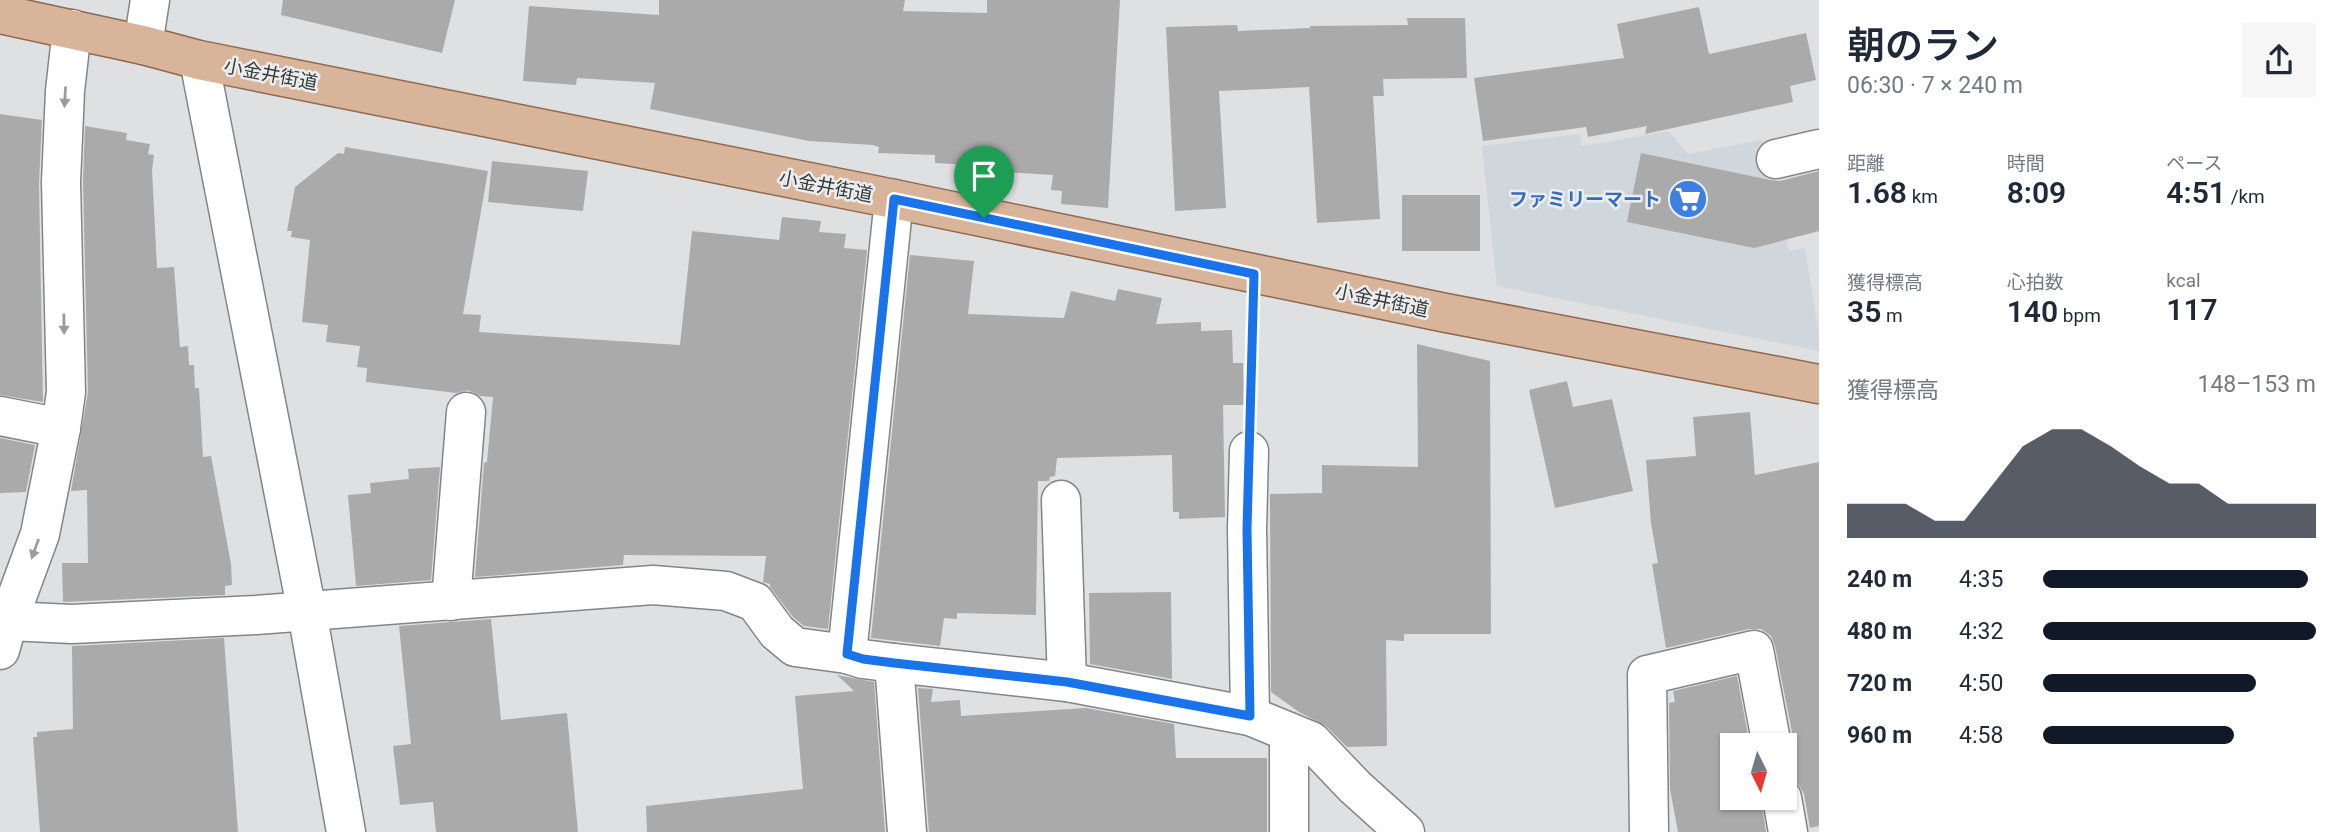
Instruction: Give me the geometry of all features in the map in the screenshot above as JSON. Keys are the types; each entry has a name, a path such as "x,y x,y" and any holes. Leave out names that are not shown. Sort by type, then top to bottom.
{"main road":[{"name":"小金井街道","path":"0,14 199,60 1460,316 1819,384"}],"street":[{"path":"143,45 150,0"},
{"path":"72,29 65,91 61,182 66,393 40,534 4,636 72,624 307,612 653,585 726,591 755,602 776,632 795,648 894,663 1067,682 1250,716 1311,741 1355,787 1405,832"},
{"path":"199,60 307,612 346,832"},
{"path":"1776,159 1819,149"},
{"path":"847,654 894,199"},
{"path":"451,601 466,412"},
{"path":"0,416 61,428"},
{"path":"1249,451 1247,529 1250,716"},
{"path":"1061,500 1067,682"},
{"path":"1649,832 1647,675 1754,650 1770,733"},
{"path":"894,663 907,832"},
{"path":"1289,732 1289,832"},
{"path":"1784,810 1788,832"}],"path":[{"path":"1249,451 1254,274"}],"shaded area":[{"path":"1669,131 1688,154 1762,140 1789,251 1805,248 1819,334 1819,351 1497,286 1482,146 1580,134 1582,146"}],"building":[{"path":"283,0 455,0 442,53 281,15"},
{"path":"659,0 905,0 903,11 987,13 987,0 1120,0 1108,208 1061,204 1062,191 1051,190 1053,175 970,170 970,165 935,163 935,155 878,153 879,147 873,145 809,141 650,109 655,83 577,78 576,85 523,81 529,6 659,15"},
{"path":"1699,7 1709,54 1806,33 1816,80 1790,86 1793,102 1645,134 1647,126 1588,137 1586,127 1483,141 1474,78 1624,58 1617,24"},
{"path":"1407,18 1465,18 1467,78 1383,79 1384,96 1373,96 1380,219 1317,223 1309,87 1219,91 1226,208 1175,211 1166,27 1237,25 1238,31 1310,26 1408,25"},
{"path":"0,114 42,120 39,183 43,402 0,395"},
{"path":"85,126 127,133 126,140 150,144 148,154 154,155 152,170 157,268 174,267 180,347 188,346 189,365 194,365 195,388 199,388 203,457 211,456 231,564 232,585 225,586 225,595 63,602 62,563 88,563 87,490 71,491 88,392 83,182"},
{"path":"345,147 488,171 463,314 481,315 479,332 680,345 692,231 779,240 782,217 821,221 819,232 846,234 844,248 867,250 828,629 804,626 793,617 770,584 763,582 766,556 624,555 623,565 475,577 484,463 487,462 493,397 480,396 468,390 456,393 366,382 367,368 357,367 360,346 326,342 328,325 302,322 310,240 291,237 292,231 287,231 295,187 338,153 344,154"},
{"path":"1641,153 1770,180 1780,181 1819,171 1819,231 1754,248 1627,222"},
{"path":"492,161 588,171 583,211 488,202"},
{"path":"1402,195 1480,195 1480,251 1402,251"},
{"path":"910,255 974,261 968,314 1064,318 1071,291 1115,301 1118,289 1162,298 1156,324 1201,322 1201,331 1232,330 1233,363 1243,363 1244,405 1223,405 1225,517 1179,519 1179,512 1173,512 1172,455 1057,458 1055,476 1050,477 1049,481 1038,481 1036,615 957,613 957,619 944,618 940,646 871,638"},
{"path":"1417,344 1490,361 1491,634 1404,634 1404,641 1386,640 1387,746 1347,747 1326,726 1299,712 1271,692 1270,494 1322,493 1322,465 1418,467"},
{"path":"1567,381 1573,407 1612,399 1633,491 1555,508 1529,390"},
{"path":"1750,412 1755,475 1819,462 1819,826 1810,828 1804,794 1797,784 1797,733 1792,733 1771,636 1761,629 1749,629 1666,648 1652,564 1658,563 1651,523 1646,460 1696,456 1693,417"},
{"path":"0,438 35,445 26,492 0,493"},
{"path":"440,467 431,580 356,586 348,495 371,493 370,483 409,479 408,469"},
{"path":"1171,592 1172,679 1090,664 1089,593"},
{"path":"491,619 501,720 567,713 578,832 436,832 433,802 400,805 393,746 411,744 399,626"},
{"path":"224,638 238,832 40,832 33,737 37,737 37,732 73,729 72,646"},
{"path":"837,675 874,682 885,832 647,832 646,806 803,789 795,696 854,691"},
{"path":"1737,676 1748,733 1720,733 1720,810 1763,810 1766,832 1678,832 1670,789 1669,703 1675,702 1673,691"},
{"path":"918,688 933,689 931,702 960,700 961,716 1086,708 1174,724 1176,758 1267,758 1267,832 929,832"}],"place":[{"name":"ファミリーマート","path":"1688,199"}],"route":[{"path":"894,199 984,218 1254,274 1247,529 1250,716 1067,682 894,663 847,654 894,199"}]}
